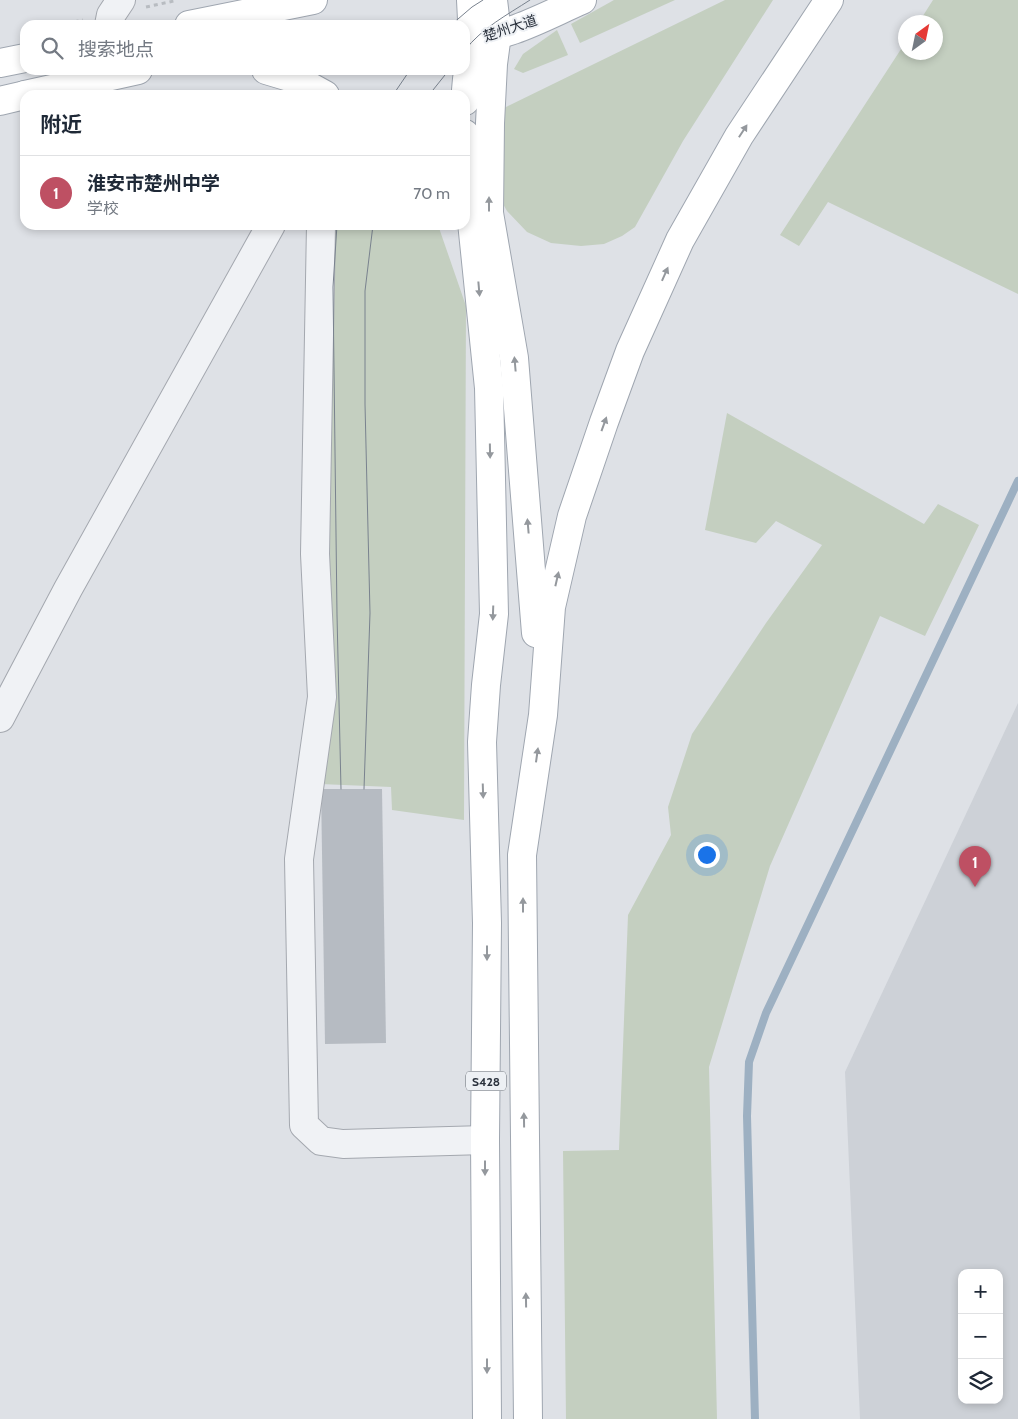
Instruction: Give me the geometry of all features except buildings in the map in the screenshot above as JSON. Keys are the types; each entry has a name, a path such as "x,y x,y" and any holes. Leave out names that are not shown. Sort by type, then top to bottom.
{"main road":[{"path":"207,20 256,6 313,0"},
{"path":"471,0 478,38 493,64 490,107 489,213 514,358 543,715"},
{"path":"470,68 478,38 493,0"},
{"name":"楚州大道","path":"478,38 525,26 582,0"},
{"path":"543,715 550,607 572,516 630,351 680,240 739,136 829,0"},
{"path":"0,63 20,59"},
{"path":"48,90 115,75"},
{"path":"281,75 315,90"},
{"path":"466,90 468,75"},
{"path":"0,101 20,96"},
{"name":"S428","path":"469,233 489,388 494,614 482,742 487,923 485,1140 488,1419"},
{"name":"S428","path":"528,1419 522,855 543,715"},
{"path":"487,1338 527,1333"}],"street":[{"path":"110,20 111,15 121,0"},
{"path":"0,718 68,589 268,230"},
{"path":"321,230 315,554 322,697 300,859 304,1125 320,1140 343,1144 485,1140"}],"shaded area":[{"path":"1018,703 1018,1419 860,1419 845,1072"}],"green space":[{"path":"614,0 675,0 580,43 571,24"},
{"path":"725,0 773,0 683,141 635,227 622,236 604,244 581,246 551,243 527,232 507,211 498,195 502,109"},
{"path":"933,0 1018,0 1018,294 828,202 799,246 780,235 898,54 898,60 943,60 943,15 923,15"},
{"path":"557,30 568,55 523,73 514,69 523,54"},
{"path":"325,230 440,230 466,306 464,820 392,810 391,787 320,784 329,582"},
{"path":"727,413 924,524 938,504 979,525 925,636 880,616 770,866 709,1067 717,1419 566,1419 563,1151 619,1150 628,915 671,835 668,807 692,734 766,623 822,545 776,521 756,543 705,530"}],"waterway":[{"path":"755,1419 747,1116 749,1062 766,1013 1018,481"}],"tram line":[{"path":"457,20 483,0"},
{"path":"470,44 487,28 530,0"},
{"path":"396,90 407,75"},
{"path":"433,90 445,75"},
{"path":"337,230 333,287 341,789"},
{"path":"364,789 370,613 365,404 365,291 372,230"}],"place":[{"name":"淮安市楚州中学","path":"975,887"}]}
